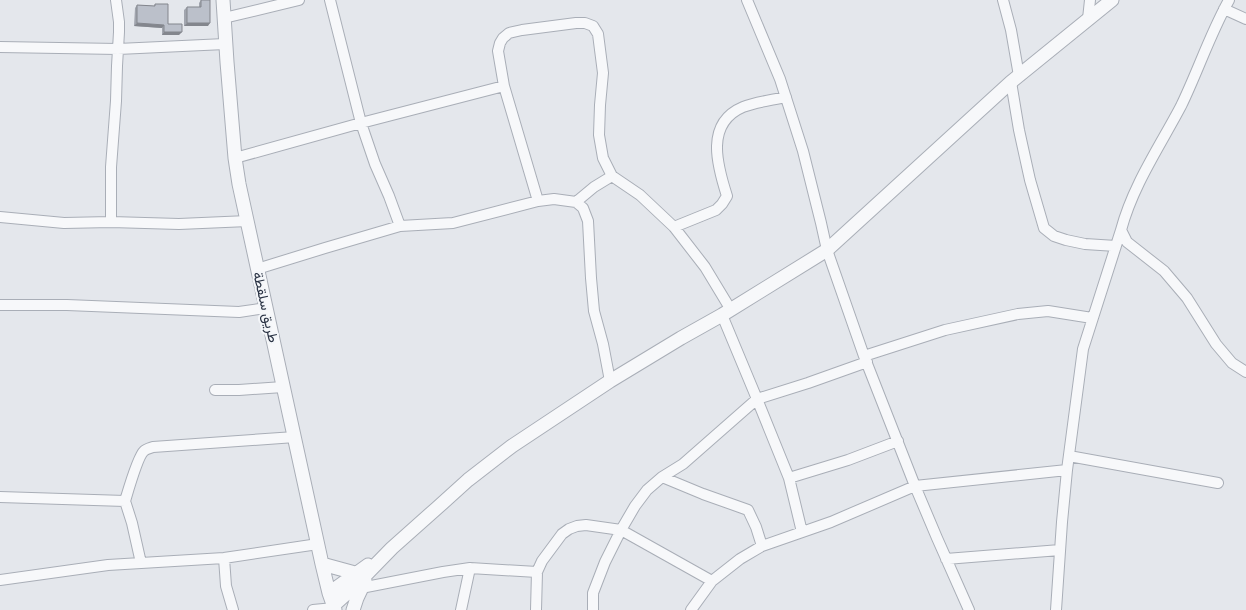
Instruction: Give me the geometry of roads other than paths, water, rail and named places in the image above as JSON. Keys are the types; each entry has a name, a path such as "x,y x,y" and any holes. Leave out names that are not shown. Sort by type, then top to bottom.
{"street":[{"path":"111,222 111,167 116,101 119,22 116,0"},
{"name":"طريق سلقطة","path":"223,0 225,44 235,158 239,184 322,564 334,608"},
{"path":"224,18 299,0"},
{"path":"330,0 361,123 375,164 400,226"},
{"path":"747,0 786,97 803,151 827,250 865,359 915,486 969,610"},
{"path":"1003,0 1011,30 1019,130 1030,180 1044,228 1054,236 1066,240 1085,244 1116,246"},
{"path":"1088,19 1090,0"},
{"path":"313,610 334,608 392,548 468,480 512,446 610,381 681,338 727,313 827,250 1015,79 1112,0"},
{"path":"1056,610 1067,470 1083,348 1125,214 1143,175 1181,105 1229,0"},
{"path":"1224,9 1246,18"},
{"path":"538,201 504,86 498,51 500,43 509,33 522,30 585,23 593,26 600,41 603,73 599,135 603,158 612,176 640,195 674,227 705,267 727,313 757,399 789,478 802,532"},
{"path":"0,47 118,49 225,44"},
{"path":"235,158 361,123 504,86"},
{"path":"674,227 716,210 727,196 716,152 717,138 729,115 744,106 786,97"},
{"path":"576,202 594,187 612,176"},
{"path":"258,269 400,226 452,224 538,201 554,199 576,202 583,208 588,221 590,278 594,311 603,344 610,381"},
{"path":"0,217 64,223 111,222 179,224 248,221"},
{"path":"1121,230 1127,242 1164,271 1187,298 1216,344 1232,363 1246,372"},
{"path":"0,305 67,305 239,312 266,308"},
{"path":"593,610 593,593 605,562 621,530 646,490 662,477 683,464 757,399 808,383 865,359 944,330 1018,314 1048,311 1092,318"},
{"path":"216,390 283,387"},
{"path":"141,563 132,523 125,501 144,450 152,447 295,437"},
{"path":"789,478 848,460 898,441"},
{"path":"1069,456 1218,482"},
{"path":"691,610 712,582 740,559 762,546 839,518 915,486 1067,470"},
{"path":"662,477 748,510 756,527 762,546"},
{"path":"0,497 125,501"},
{"path":"536,610 537,572 542,561 562,534 577,526 586,525 621,530 712,582"},
{"path":"0,580 108,565 224,558 318,544"},
{"path":"329,593 392,548"},
{"path":"946,560 1060,550"},
{"path":"224,558 226,586 232,610"},
{"path":"322,564 355,574"},
{"path":"361,588 470,568 537,572"},
{"path":"461,610 470,568"},
{"path":"353,610 361,588 373,569"}]}
